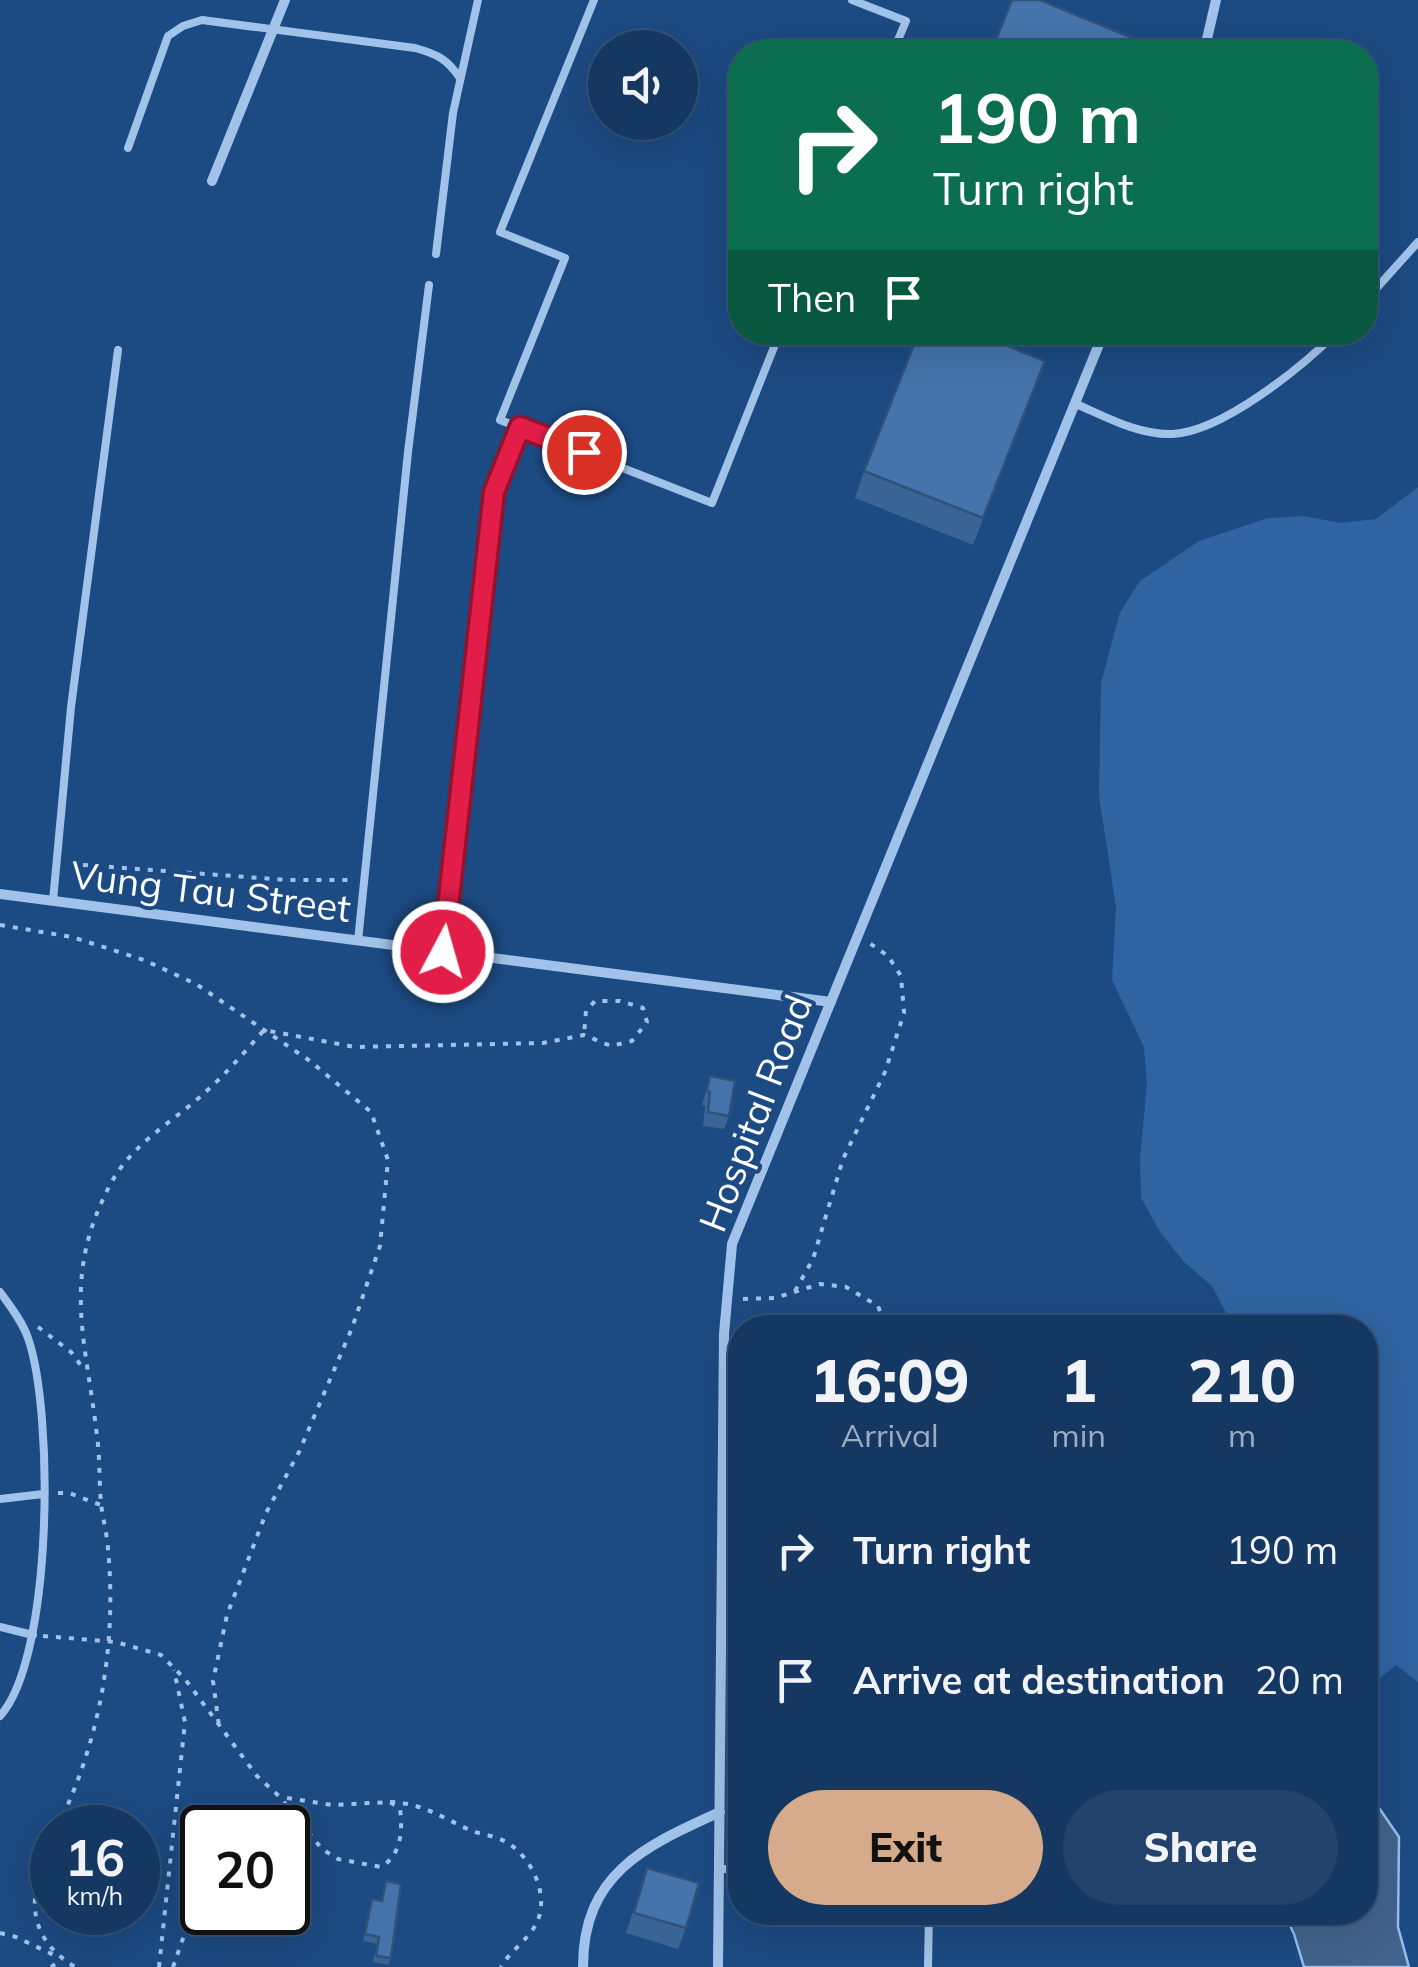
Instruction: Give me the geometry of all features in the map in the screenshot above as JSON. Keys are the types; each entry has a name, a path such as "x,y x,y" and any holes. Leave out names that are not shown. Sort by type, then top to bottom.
{"street":[{"path":"212,181 285,0"},
{"path":"1206,40 1213,1"},
{"name":"Hospital Road","path":"718,1967 726,1299 732,1244 1099,345"},
{"name":"Vung Tau Street","path":"0,894 831,1002"},
{"path":"584,1967 583,1941 588,1922 614,1874 649,1845 720,1812"}],"lane":[{"path":"436,254 460,78 478,0"},
{"path":"594,0 500,232 565,258 500,420 712,502 775,345"},
{"path":"852,0 906,21 898,40"},
{"path":"128,148 168,36 202,20 437,54 448,61 460,78"},
{"path":"1378,287 1418,242"},
{"path":"358,941 408,452 430,284"},
{"path":"1076,404 1130,428 1174,434 1212,423 1286,378 1323,345"},
{"path":"53,901 71,707 118,350"},
{"path":"443,952 494,492 520,427"},
{"path":"0,1292 28,1338 44,1454 42,1582 17,1692 0,1716"},
{"path":"0,1499 43,1494"},
{"path":"0,1628 33,1635"},
{"path":"720,1869 728,1869"},
{"path":"928,1967 929,1925"}],"path":[{"path":"56,863 287,880 364,880"},
{"path":"0,926 72,937 144,960 196,984 310,1061 371,1112 388,1160 380,1246 352,1328 299,1452 266,1513 227,1615 212,1681 219,1726"},
{"path":"795,1291 813,1258 843,1159 885,1072 904,1013 900,976 888,956 856,937"},
{"path":"264,1030 354,1047 543,1043 584,1035 611,1046 632,1041 647,1022 643,1008 620,1001 595,1001 586,1011 584,1035"},
{"path":"68,1805 100,1712 110,1617 97,1436 82,1346 80,1290 87,1234 111,1183 137,1146 204,1094 264,1030"},
{"path":"726,1299 775,1298 820,1284 846,1287 878,1306 881,1315"},
{"path":"16,1315 52,1336 86,1372"},
{"path":"43,1494 69,1493 102,1505"},
{"path":"33,1635 135,1645 161,1655 257,1776 287,1805"},
{"path":"159,1967 186,1722 174,1668"},
{"path":"280,1797 332,1805 412,1802 518,1849 540,1888 539,1916 501,1967"},
{"path":"310,1834 322,1849 338,1859 381,1867 391,1861 402,1825 400,1809 390,1802"},
{"path":"0,1933 75,1967"},
{"path":"40,1935 62,1959"},
{"path":"173,1967 184,1935"},
{"path":"51,1967 62,1959"}],"shaded area":[{"path":"1418,487 1418,1682 1396,1665 1378,1680 1378,1315 1227,1315 1212,1286 1184,1262 1160,1232 1141,1198 1140,1158 1147,1084 1144,1047 1112,980 1116,907 1099,796 1101,683 1120,612 1140,581 1199,541 1268,518 1304,516 1340,523 1376,519"},
{"path":"1378,1806 1399,1837 1398,1927 1409,1967 1304,1967 1290,1925 1378,1925"}],"building":[{"path":"1012,0 1040,0 1135,39 1135,40 996,40"},
{"path":"914,345 1005,345 1045,361 983,518 864,471"},
{"path":"710,1076 735,1081 729,1116 708,1112"},
{"path":"647,1868 699,1883 686,1928 634,1913"},
{"path":"386,1881 401,1884 391,1958 376,1956 379,1937 365,1934 372,1899 382,1901"}],"route":[{"path":"443,952 494,492 520,427 584,452"}]}
